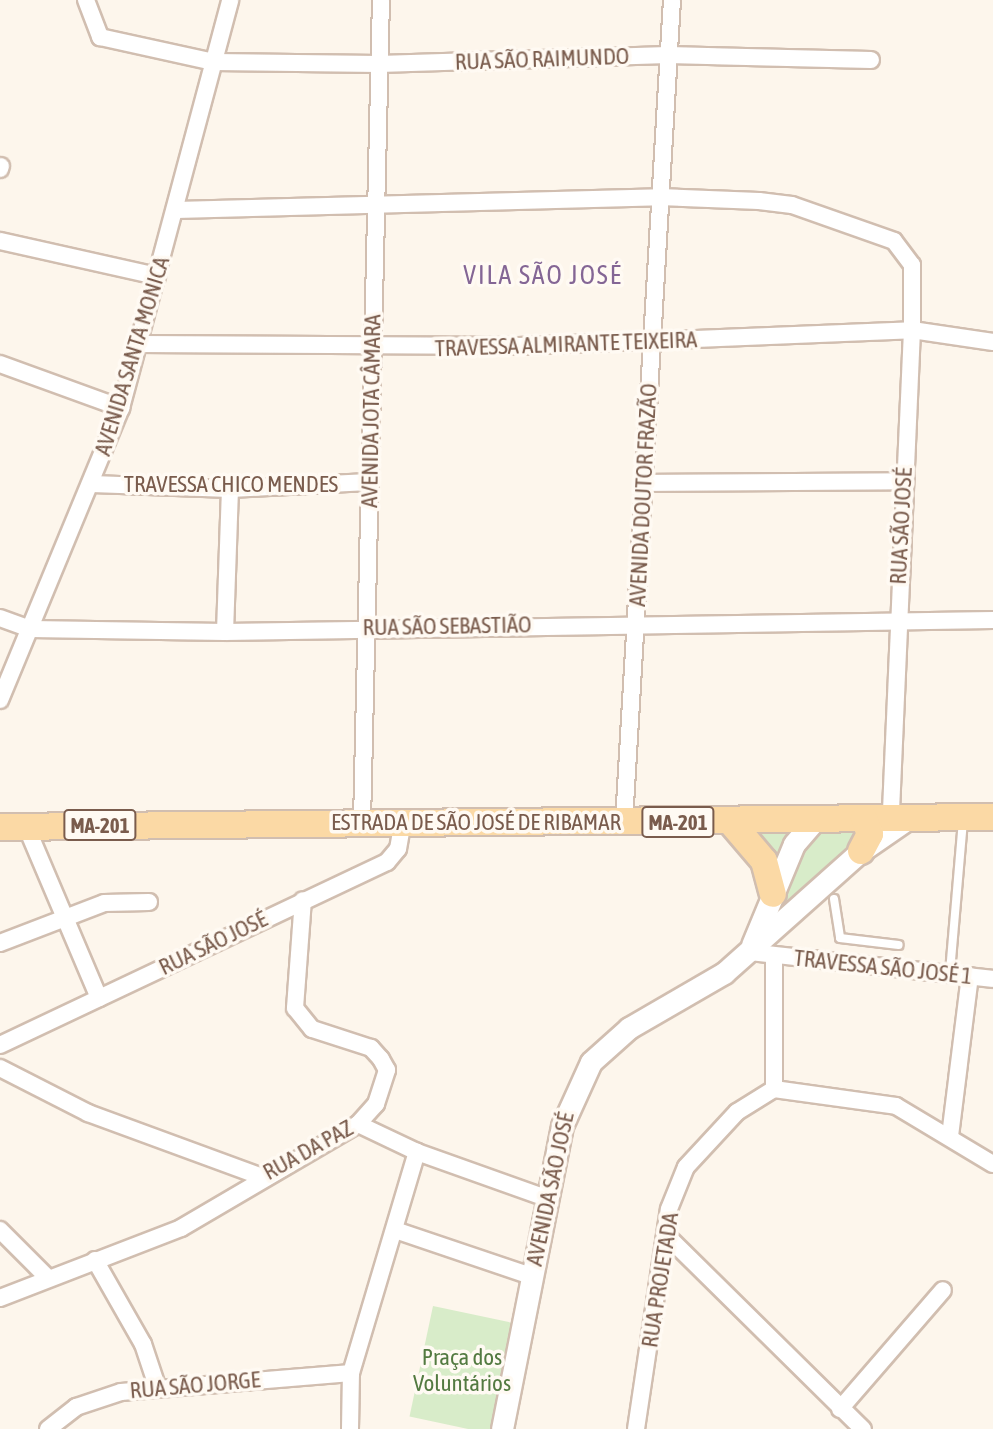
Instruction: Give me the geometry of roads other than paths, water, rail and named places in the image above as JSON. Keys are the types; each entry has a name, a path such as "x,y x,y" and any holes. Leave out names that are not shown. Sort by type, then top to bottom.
{"main road":[{"name":"ESTRADA DE SÃO JOSÉ DE RIBAMAR","path":"13,826 993,817"},
{"path":"861,851 870,834 864,818"},
{"path":"730,821 764,861 774,894"}],"street":[{"name":"RUA SÃO RAIMUNDO","path":"86,0 90,23 108,40 214,62 379,64 668,55 871,60"},
{"name":"AVENIDA SANTA MONICA","path":"0,700 92,484 121,408 230,0"},
{"name":"AVENIDA JOTA CÂMARA","path":"362,822 381,0"},
{"name":"AVENIDA DOUTOR FRAZÃO","path":"624,822 672,0"},
{"path":"176,210 375,208 660,197"},
{"name":"RUA SÃO JOSÉ","path":"660,197 792,205 894,241 912,265 912,330 896,622 901,817"},
{"path":"0,241 157,276"},
{"name":"TRAVESSA ALMIRANTE TEIXEIRA","path":"139,344 372,348 651,343 912,330 993,342"},
{"path":"0,364 121,408"},
{"path":"643,483 903,481"},
{"name":"TRAVESSA CHICO MENDES","path":"92,484 230,489 369,482"},
{"path":"225,632 230,489"},
{"name":"RUA SÃO SEBASTIÃO","path":"0,618 31,629 225,632 366,626 993,620"},
{"name":"AVENIDA SÃO JOSÉ","path":"502,1429 546,1198 569,1101 591,1062 629,1028 749,952 901,817"},
{"path":"749,952 798,837 817,818"},
{"name":"RUA SÃO JOSÉ","path":"0,1045 387,862 398,849 403,822"},
{"path":"13,826 64,917 99,998"},
{"name":"RUA DA PAZ","path":"0,1298 46,1276 181,1228 259,1177 358,1124 376,1104 387,1070 370,1048 312,1029 295,1008 303,900"},
{"path":"0,943 104,903 149,902"},
{"name":"TRAVESSA SÃO JOSÉ 1","path":"749,952 867,968 950,972 993,979"},
{"path":"774,956 774,1089 875,1100 950,1136 993,1164"},
{"path":"950,1136 970,976"},
{"path":"0,1068 88,1113 259,1177"},
{"name":"RUA PROJETADA","path":"636,1429 665,1234 685,1167 737,1112 774,1089"},
{"path":"358,1124 417,1152 546,1198"},
{"path":"350,1429 351,1373 417,1152"},
{"path":"0,1230 46,1276"},
{"path":"395,1230 531,1276"},
{"path":"665,1234 863,1429"},
{"path":"96,1260 142,1344 157,1386"},
{"path":"840,1409 943,1290"},
{"name":"RUA SÃO JORGE","path":"48,1429 76,1407 157,1386 351,1373"}],"lane":[{"path":"950,972 964,817"},
{"path":"834,899 838,935 870,943 899,944"},
{"path":"867,968 870,943"}],"district":[{"name":"VILA SÃO JOSÉ","path":"543,276"}],"park label":[{"name":"Praça dos Voluntários","path":"462,1370"}]}
